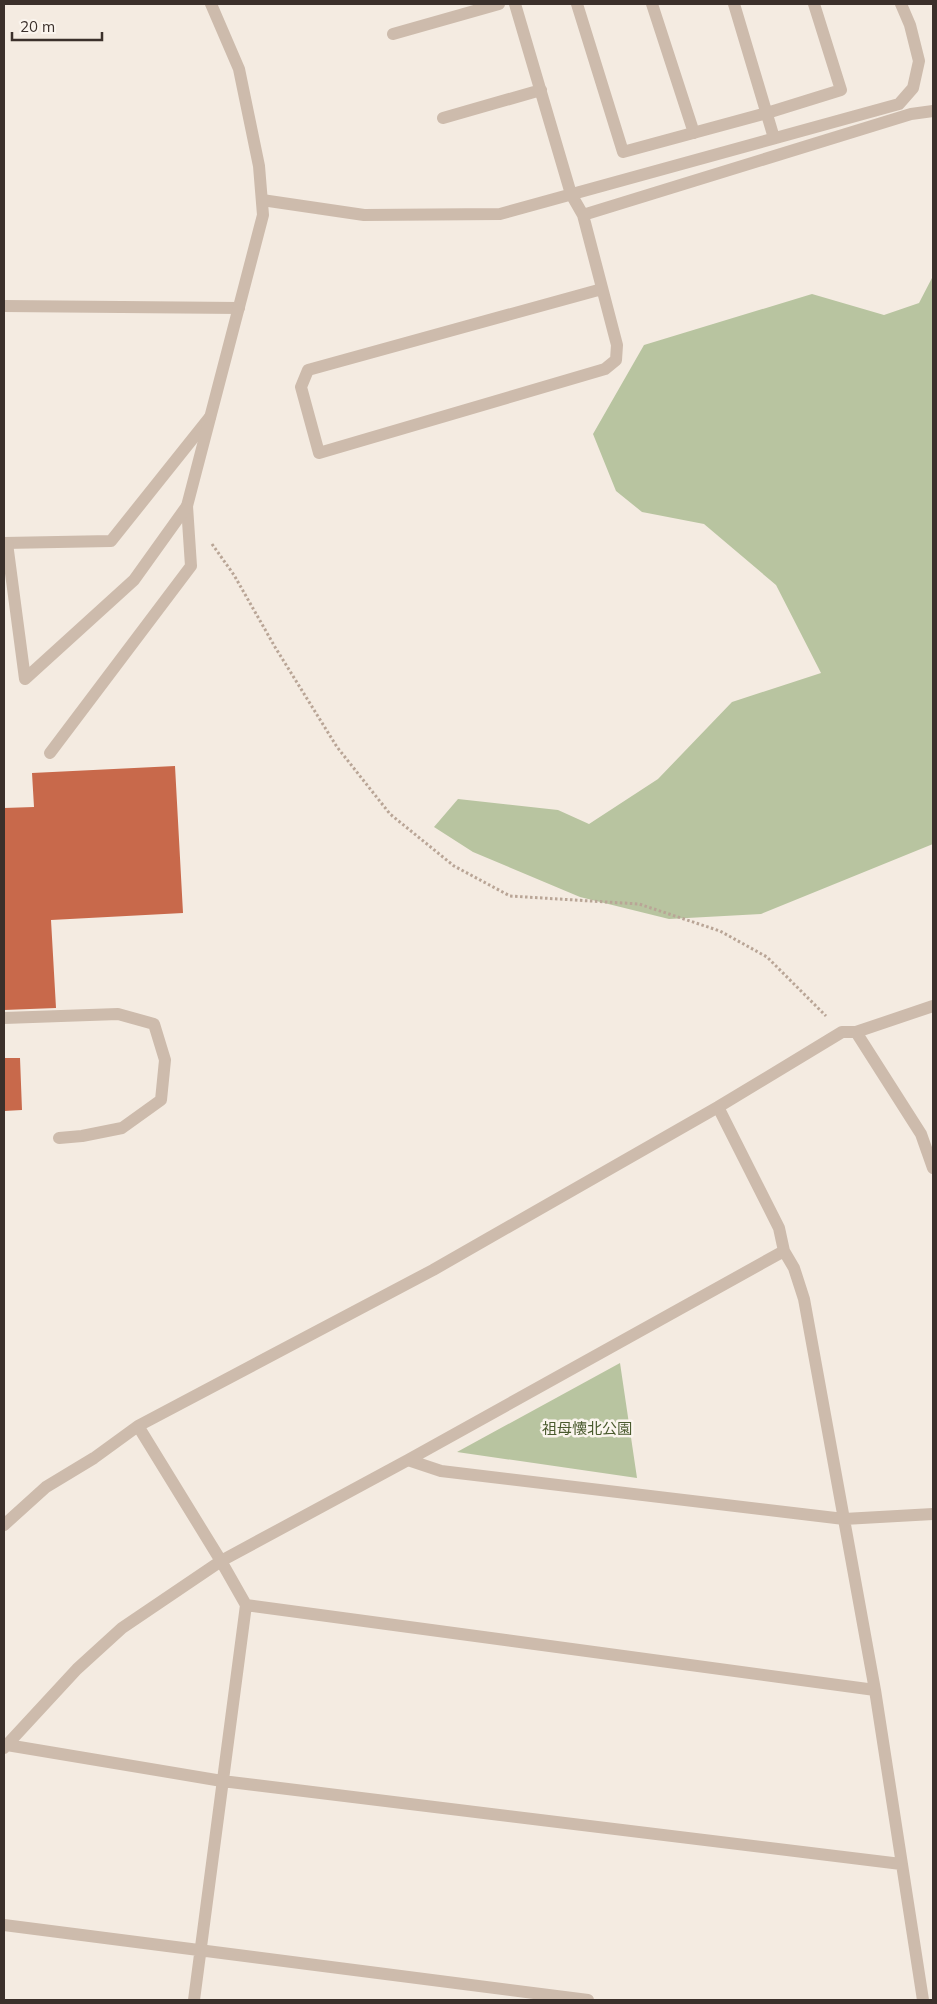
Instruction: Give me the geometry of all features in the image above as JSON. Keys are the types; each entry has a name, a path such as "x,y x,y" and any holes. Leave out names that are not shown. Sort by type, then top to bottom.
{"street":[{"path":"50,753 192,566 187,506 263,215 259,166 239,69 211,4"},
{"path":"393,34 500,4"},
{"path":"515,4 572,194 583,215 617,345 616,360 605,369 319,453 301,387 308,370 602,289"},
{"path":"577,4 623,152 767,113 841,90 814,4"},
{"path":"652,4 694,133"},
{"path":"734,4 774,138"},
{"path":"262,200 364,215 500,214 898,104 914,88 919,61 910,25 901,4"},
{"path":"442,118 541,90"},
{"path":"583,215 911,114 933,111"},
{"path":"4,306 238,308"},
{"path":"187,506 134,580 25,679 6,543 111,541 210,417"},
{"path":"4,1525 46,1487 94,1458 138,1426 433,1270 718,1107 842,1032 856,1032 933,1006"},
{"path":"4,1018 118,1014 154,1024 165,1060 161,1100 122,1128 82,1136 59,1138"},
{"path":"856,1032 921,1134 933,1168"},
{"path":"718,1107 779,1228 784,1251 794,1268 804,1299 875,1690 923,2000"},
{"path":"5,1747 77,1669 122,1628 221,1561 408,1460 784,1251"},
{"path":"138,1426 246,1605 194,2000"},
{"path":"408,1460 441,1471 844,1519 933,1514"},
{"path":"246,1605 875,1690"},
{"path":"5,1747 222,1781 901,1864"},
{"path":"4,1925 588,2000"}],"path":[{"path":"208,537 234,575 275,648 337,747 390,814 454,866 510,896 639,904 720,931 767,957 842,1032"}],"green space":[{"path":"933,276 933,844 761,914 669,919 580,897 473,852 434,827 458,799 558,810 589,824 658,779 732,702 821,673 776,585 704,524 642,512 616,491 593,434 644,345 812,294 884,315 919,303"},
{"name":"祖母懐北公園","path":"620,1363 637,1478 457,1452"}],"building":[{"path":"175,766 183,913 51,920 56,1008 4,1010 4,808 34,807 32,773"},
{"path":"4,1058 20,1058 22,1110 4,1111"}]}
